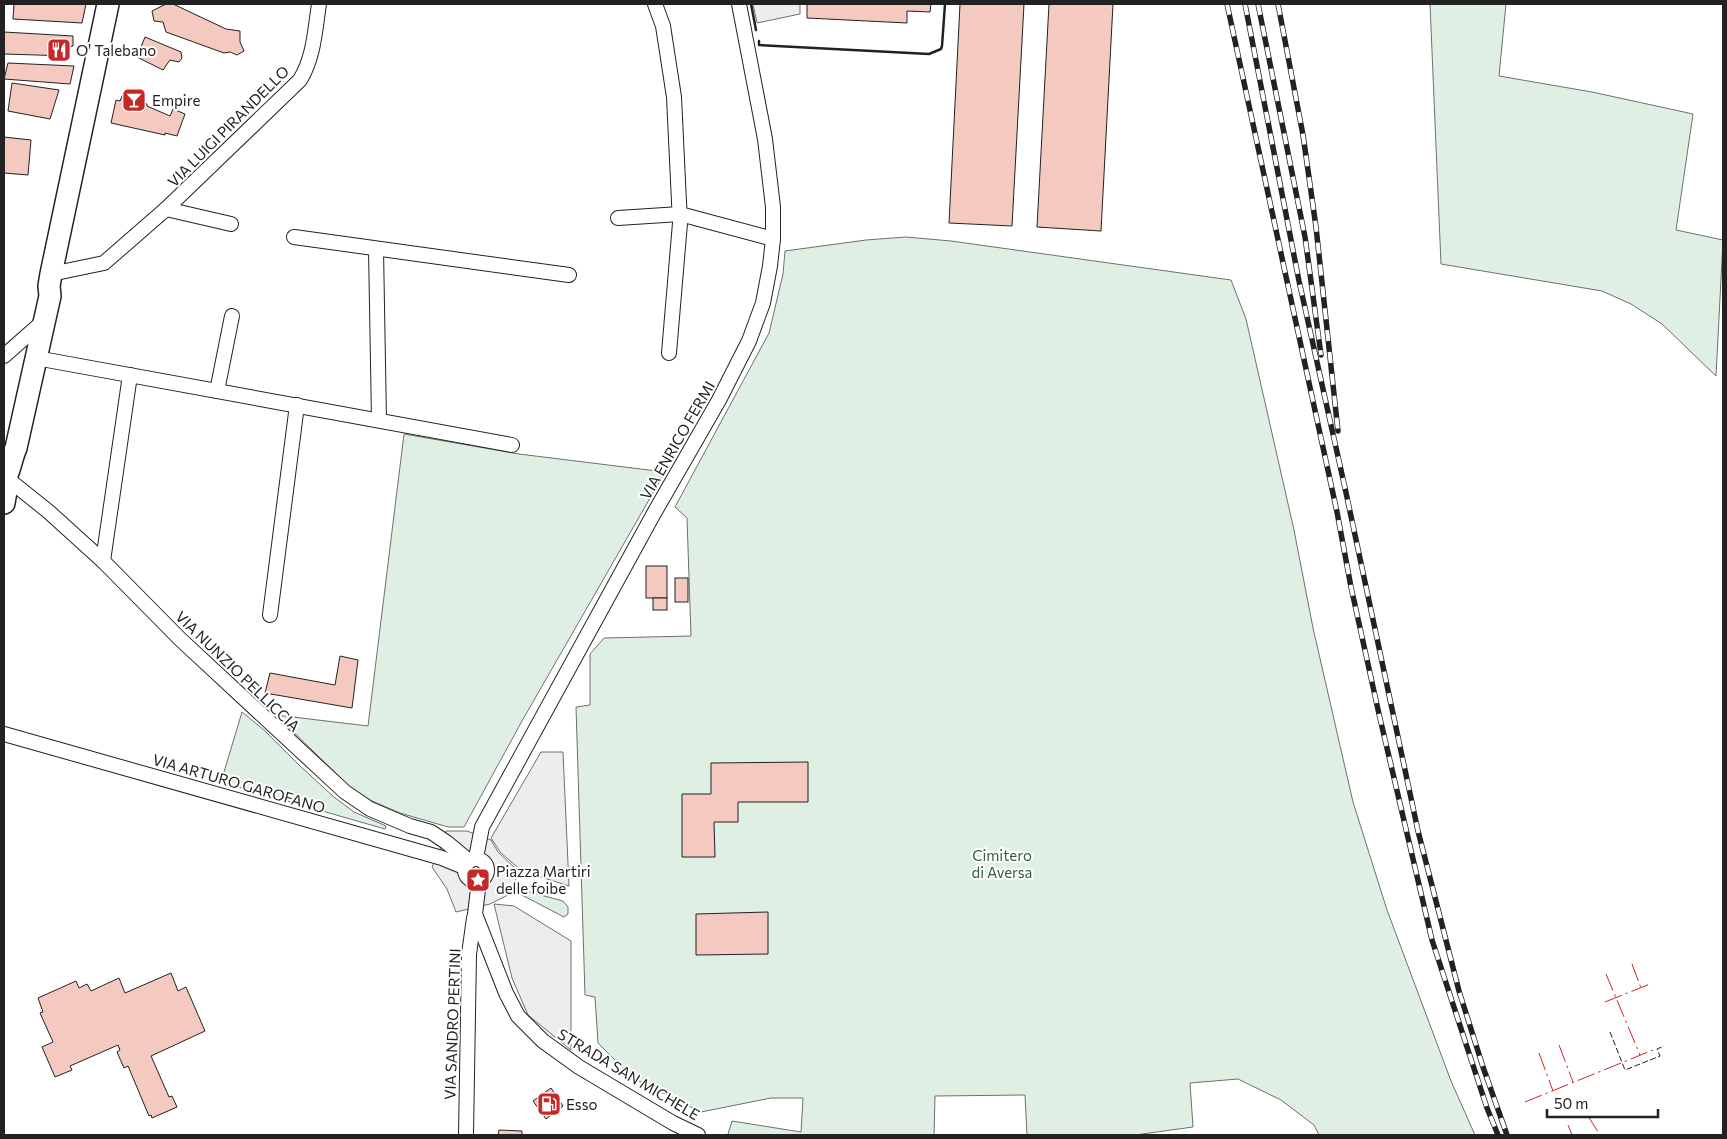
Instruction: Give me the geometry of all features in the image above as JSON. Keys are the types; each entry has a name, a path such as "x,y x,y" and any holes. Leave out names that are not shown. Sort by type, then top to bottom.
{"main road":[{"path":"4,503 8,485 5,478 16,448 50,296 50,280 108,4"},
{"path":"12,455 11,446 45,290 50,280"}],"street":[{"name":"VIA LUIGI PIRANDELLO","path":"50,280 104,263 166,209 300,80 307,68 311,53 319,4"},
{"path":"655,4 663,26 674,97 680,214 669,353"},
{"name":"VIA ENRICO FERMI","path":"470,862 482,827 653,515 719,400 749,341 763,303 774,239 774,207 765,139 739,4"},
{"name":"VIA LUIGI PIRANDELLO","path":"166,209 231,224"},
{"path":"618,218 680,214 774,239"},
{"path":"294,237 569,274"},
{"path":"376,249 379,420"},
{"path":"217,391 232,316"},
{"path":"4,356 38,326"},
{"path":"36,358 512,445"},
{"path":"103,561 130,375"},
{"path":"270,615 297,406"},
{"name":"VIA NUNZIO PELLICCIA","path":"5,478 49,512 103,561 180,639 345,792 370,809 410,826 431,832 470,862"},
{"name":"VIA ARTURO GAROFANO","path":"4,734 434,856 470,862"},
{"path":"470,862 484,862 487,869 484,877 478,881 472,881 466,877 470,862"},
{"name":"STRADA SAN MICHELE","path":"478,881 475,914 506,993 518,1016 543,1040 579,1067 676,1129 698,1135"},
{"name":"VIA SANDRO PERTINI","path":"466,1135 469,954 475,914"}],"green space":[{"path":"1430,4 1506,4 1499,76 1592,92 1693,114 1676,230 1723,240 1716,376 1662,324 1631,304 1602,291 1441,264"},
{"name":"Cimitero di Aversa","path":"906,237 951,241 1231,280 1246,319 1353,802 1387,910 1451,1081 1475,1135 1319,1135 1314,1125 1281,1100 1238,1079 1190,1083 1193,1127 1135,1135 1027,1135 1025,1095 935,1096 934,1135 731,1135 728,1134 732,1121 801,1132 803,1098 771,1098 701,1112 633,1078 598,1043 595,997 585,995 576,707 590,705 590,654 604,638 691,636 687,518 675,507 769,333 783,274 785,251 866,240"},
{"path":"404,434 519,454 665,472 522,721 464,827 448,827 400,813 358,795 276,715 368,726"},
{"path":"242,712 264,730 334,797 354,812 386,826 385,829 221,782"},
{"path":"515,888 563,901 568,907 568,914 564,917 518,893"}],"shaded area":[{"path":"753,4 800,4 800,14 757,23"},
{"path":"541,752 563,752 569,886 522,871 501,853 491,838"},
{"name":"Piazza Martiri delle foibe","path":"446,831 467,831 491,840 498,852 518,871 512,893 490,904 456,912 447,889 432,867"},
{"path":"494,904 514,906 571,941 571,1050 528,1015 512,978"}],"building":[{"path":"14,4 86,4 82,23 13,19"},
{"path":"166,4 173,4 226,29 240,31 240,42 244,51 237,55 230,52 224,53 166,32 163,22 154,21 152,11"},
{"path":"807,4 931,4 930,12 907,11 907,23 807,18"},
{"path":"960,4 1024,4 1012,226 949,223"},
{"path":"1049,4 1113,4 1101,231 1037,227"},
{"path":"4,32 73,36 73,46 69,47 69,56 4,54"},
{"path":"145,37 181,52 182,58 179,62 170,60 163,70 137,57"},
{"path":"8,63 74,66 70,84 4,79"},
{"path":"12,83 59,90 50,119 8,111"},
{"path":"123,94 170,116 173,109 185,114 177,136 111,123 116,100 120,101"},
{"path":"4,137 31,140 28,175 4,173"},
{"path":"646,566 667,566 667,598 646,598"},
{"path":"675,578 688,578 688,602 675,602"},
{"path":"653,598 667,598 667,610 653,610"},
{"path":"340,656 358,660 352,708 265,693 270,673 335,685"},
{"path":"808,762 808,802 738,802 738,822 714,822 715,857 682,857 682,794 711,794 711,763"},
{"path":"768,912 768,954 696,955 696,914"},
{"path":"171,973 178,991 186,987 205,1031 151,1056 169,1097 172,1096 177,1107 152,1118 151,1115 149,1116 128,1066 124,1068 117,1052 120,1050 118,1045 70,1066 72,1070 55,1077 42,1047 53,1042 40,1013 43,1012 38,998 76,981 79,988 87,984 91,991 119,978 125,993"},
{"path":"551,1088 563,1106 546,1119 533,1101"},
{"path":"499,1130 522,1131 522,1135 498,1135"}],"railway":[{"path":"1227,4 1337,512 1351,587 1432,940 1487,1108 1498,1135"},
{"path":"1245,4 1299,281 1418,831 1459,991 1507,1135"},
{"path":"1258,4 1305,237 1321,355"},
{"path":"1278,4 1303,135 1316,227 1338,431"}],"fence":[{"path":"1610,1032 1625,1070 1660,1056 1657,1049 1664,1046"}],"wall":[{"path":"751,4 756,30"},
{"path":"759,41 759,45 929,54 941,49 942,46 945,4"}],"power":[{"path":"1632,964 1641,988"},
{"path":"1606,974 1640,1055"},
{"path":"1605,1002 1650,984"},
{"path":"1559,1045 1573,1082"},
{"path":"1525,1102 1653,1050"},
{"path":"1539,1053 1553,1091"},
{"path":"1588,1116 1600,1135"},
{"path":"1568,1125 1572,1135"}],"place":[{"name":"O' Talebano","path":"59,50"},
{"name":"Empire","path":"134,100"},
{"name":"Piazza Martiri delle foibe","path":"478,880"},
{"name":"Esso","path":"549,1104"}]}
